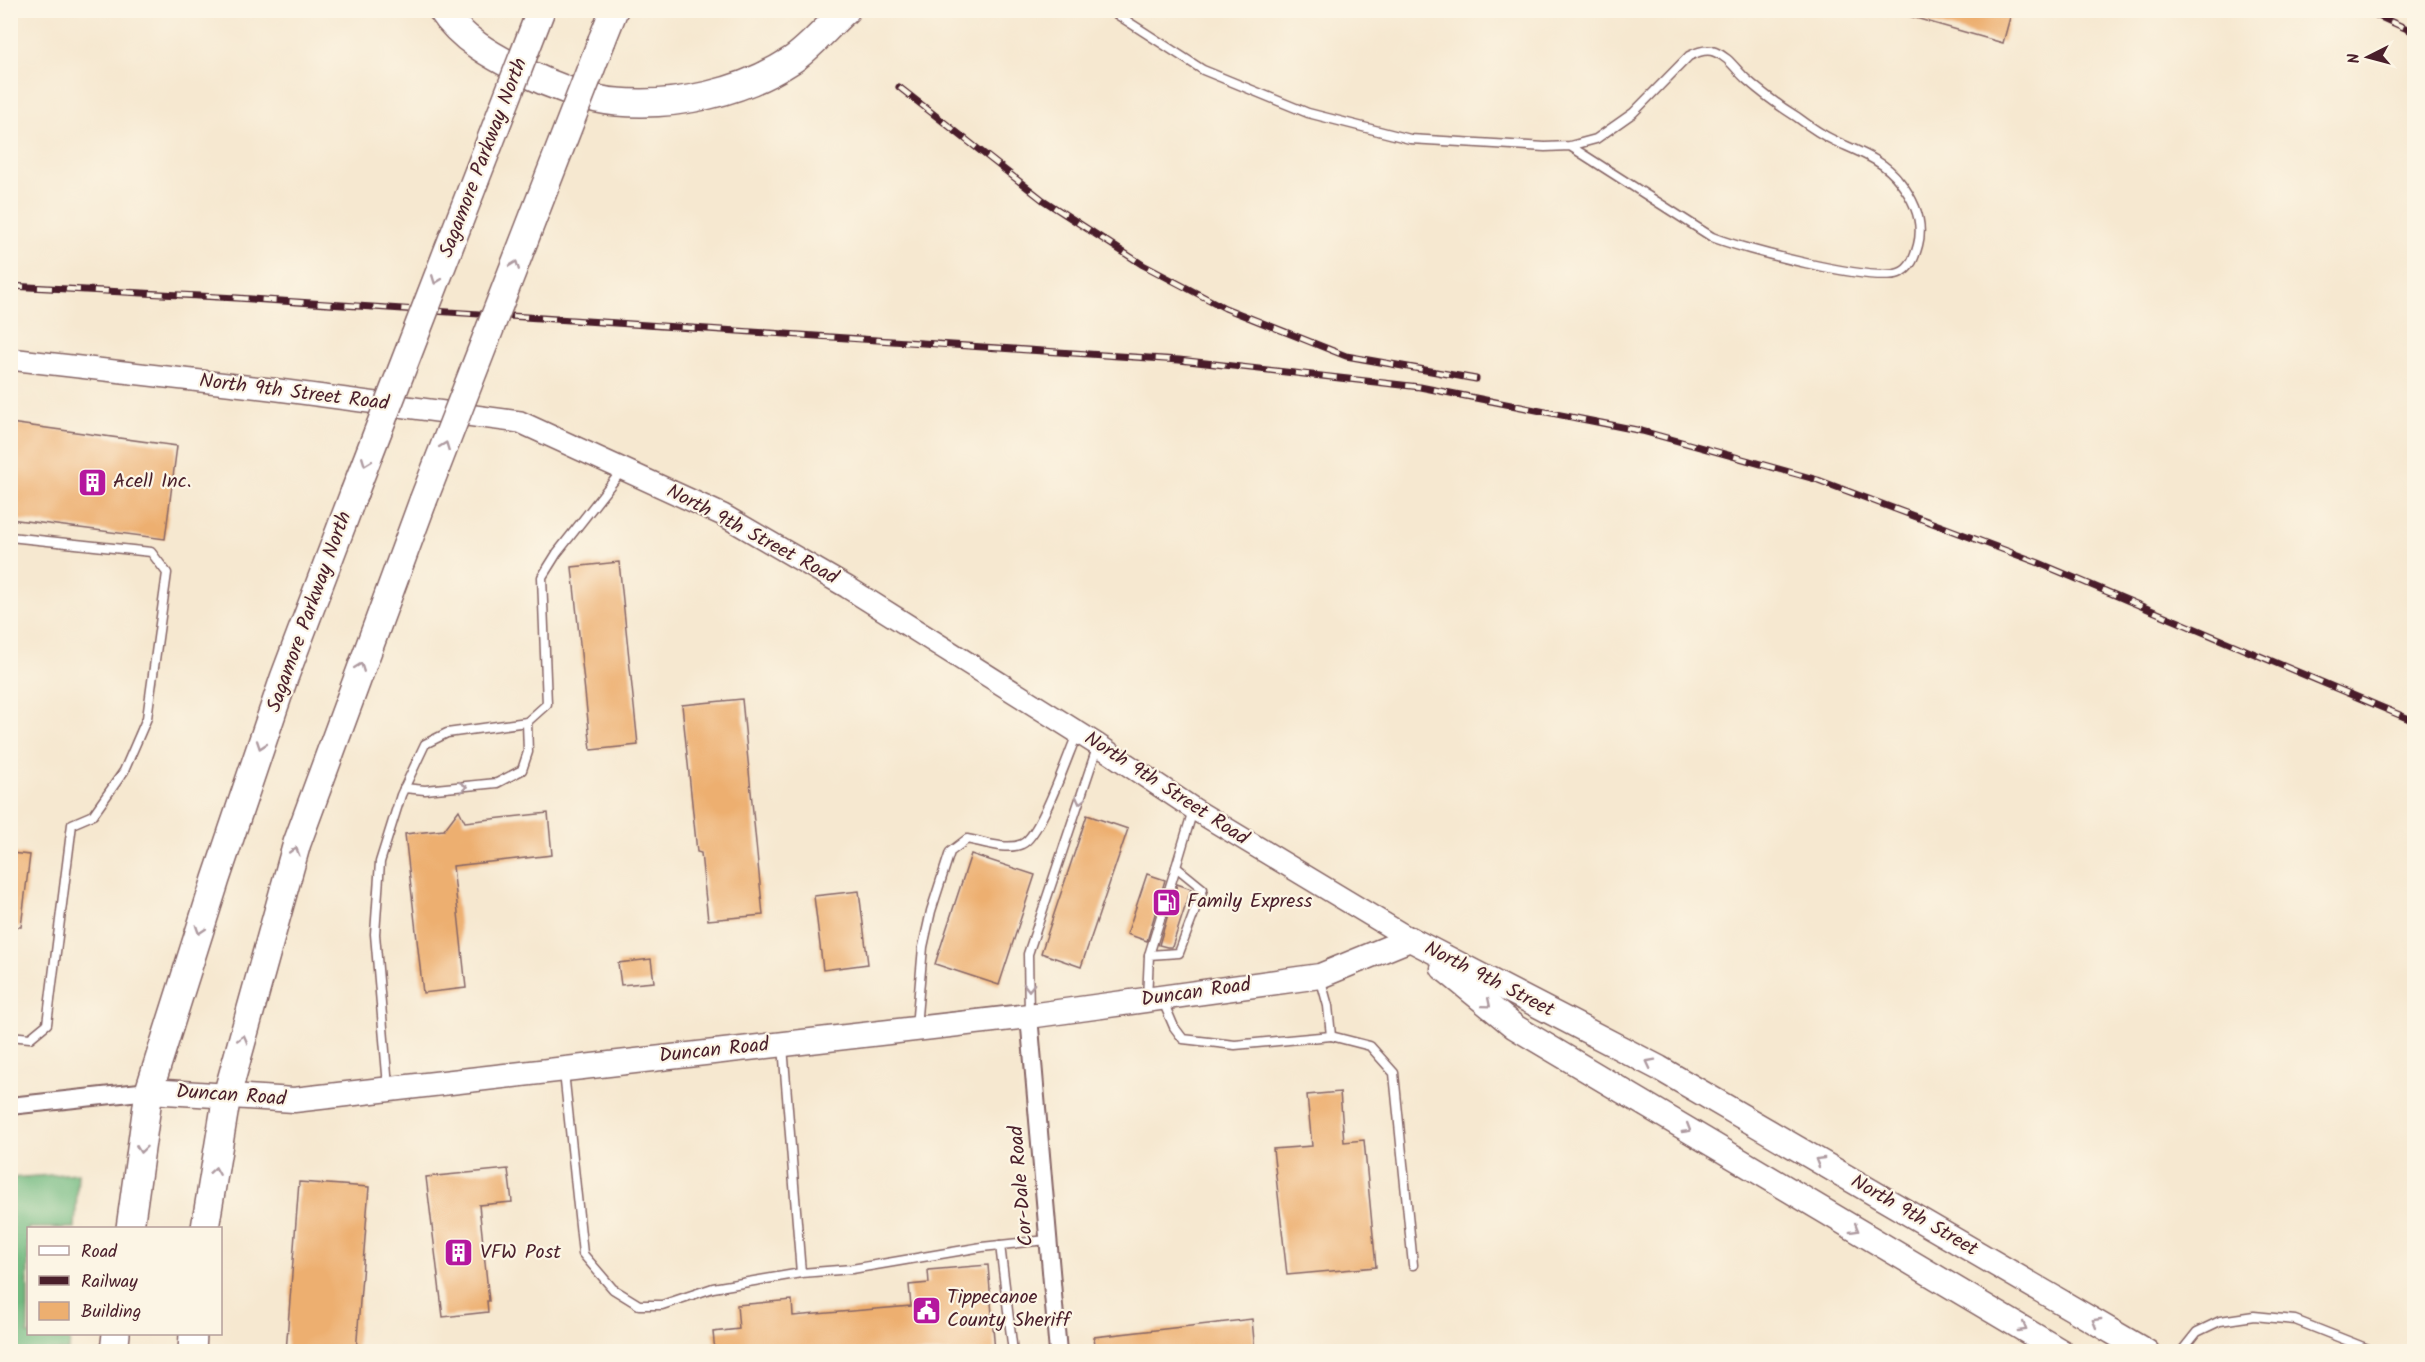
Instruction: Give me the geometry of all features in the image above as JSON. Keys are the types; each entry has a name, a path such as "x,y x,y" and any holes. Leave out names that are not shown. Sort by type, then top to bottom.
{"highway":[{"path":"442,10 484,52 545,82 615,102 664,102 709,95 753,81 793,59 846,10"},
{"name":"Sagamore Parkway North","path":"130,1227 149,1091 216,879 276,701 541,10"},
{"path":"206,1227 228,1095 297,843 423,501 614,10"},
{"path":"114,1352 116,1335"},
{"path":"192,1352 193,1335"}],"main road":[{"name":"Duncan Road","path":"149,1091 294,1100 564,1067 1029,1016 1320,976 1410,939"},
{"name":"North 9th Street","path":"1410,939 1515,1027 2062,1352"},
{"name":"North 9th Street","path":"1410,939 1659,1068 2147,1352"}],"street":[{"name":"North 9th Street Road","path":"10,358 271,388 520,422 723,515 847,587 1078,732 1194,809 1410,939"},
{"name":"Cor-Dale Road","path":"1029,1016 1058,1352"},
{"name":"Duncan Road","path":"10,1106 149,1091"}],"lane":[{"path":"1110,10 1203,70 1308,112 1410,139 1545,147 1570,146 1596,139 1633,113 1689,56 1701,51 1713,51 1729,60 1745,78 1796,117 1833,140 1866,155 1892,173 1908,192 1917,211 1922,229 1916,253 1911,264 1902,272 1875,275 1738,247 1712,237 1570,146"},
{"path":"388,1089 375,934 380,862 404,788 425,744 447,733 527,722 547,704 542,577 557,553 624,468"},
{"path":"10,537 151,552 167,573 147,718 124,771 93,814 72,824 47,1024 30,1038 10,1036"},
{"path":"404,788 425,790 497,783 522,770 528,752 527,722"},
{"path":"916,1027 923,947 950,852 967,839 1009,846 1024,844 1040,825 1078,732"},
{"path":"1029,1016 1028,954 1098,745"},
{"path":"1194,809 1149,955 1154,998 1183,1039 1235,1045 1331,1036 1370,1046 1394,1073 1413,1265"},
{"path":"1149,955 1179,953 1203,889 1176,867"},
{"path":"1320,976 1328,1006 1331,1036"},
{"path":"783,1044 801,1273"},
{"path":"564,1067 583,1254 613,1289 639,1305 662,1305 713,1288 801,1273 852,1269 1000,1245 1047,1240"},
{"path":"1000,1245 1013,1352"},
{"path":"2181,1352 2197,1332 2220,1321 2254,1316 2295,1320 2376,1352"}],"green space":[{"path":"78,1173 75,1227 27,1227 27,1335 70,1335 69,1351 11,1351 11,1178"}],"building":[{"path":"1906,10 2012,10 2003,43 1905,15"},
{"name":"Acell Inc.","path":"10,423 177,446 165,539 10,519"},
{"path":"619,562 638,745 591,750 572,567"},
{"path":"742,699 763,915 708,920 701,853 697,852 682,705"},
{"path":"459,810 465,822 548,813 552,855 453,866 466,988 423,993 405,834 444,830"},
{"path":"1087,815 1128,829 1081,967 1041,953"},
{"path":"10,853 30,855 21,927 10,927"},
{"path":"971,854 1035,875 999,985 935,964"},
{"path":"1147,874 1165,880 1147,941 1127,934"},
{"path":"1177,884 1191,889 1172,947 1167,947 1159,945"},
{"path":"859,891 868,964 823,970 814,896"},
{"path":"651,959 654,982 621,985 618,963"},
{"path":"1340,1092 1344,1142 1364,1140 1376,1267 1287,1275 1273,1149 1312,1146 1307,1095"},
{"name":"VFW Post","path":"508,1169 512,1202 479,1205 489,1301 487,1301 488,1312 443,1317 426,1177"},
{"path":"299,1182 369,1187 356,1352 286,1352"},
{"name":"Tippecanoe County Sheriff","path":"988,1265 995,1352 715,1352 713,1332 739,1329 737,1305 792,1300 793,1316 911,1306 909,1285 929,1283 928,1270"},
{"path":"1252,1319 1255,1352 1096,1352 1094,1337"}],"railway":[{"path":"2365,10 2414,32"},
{"path":"2405,10 2414,14"},
{"path":"899,87 1043,200 1143,265 1225,308 1346,356 1476,379"},
{"path":"10,286 237,298 1179,360 1420,387 1642,431 1818,480 2039,563 2414,721"}],"place":[{"name":"Acell Inc.","path":"92,482"},
{"name":"Family Express","path":"1166,902"},
{"name":"VFW Post","path":"459,1253"},
{"name":"Tippecanoe County Sheriff","path":"926,1310"}]}
